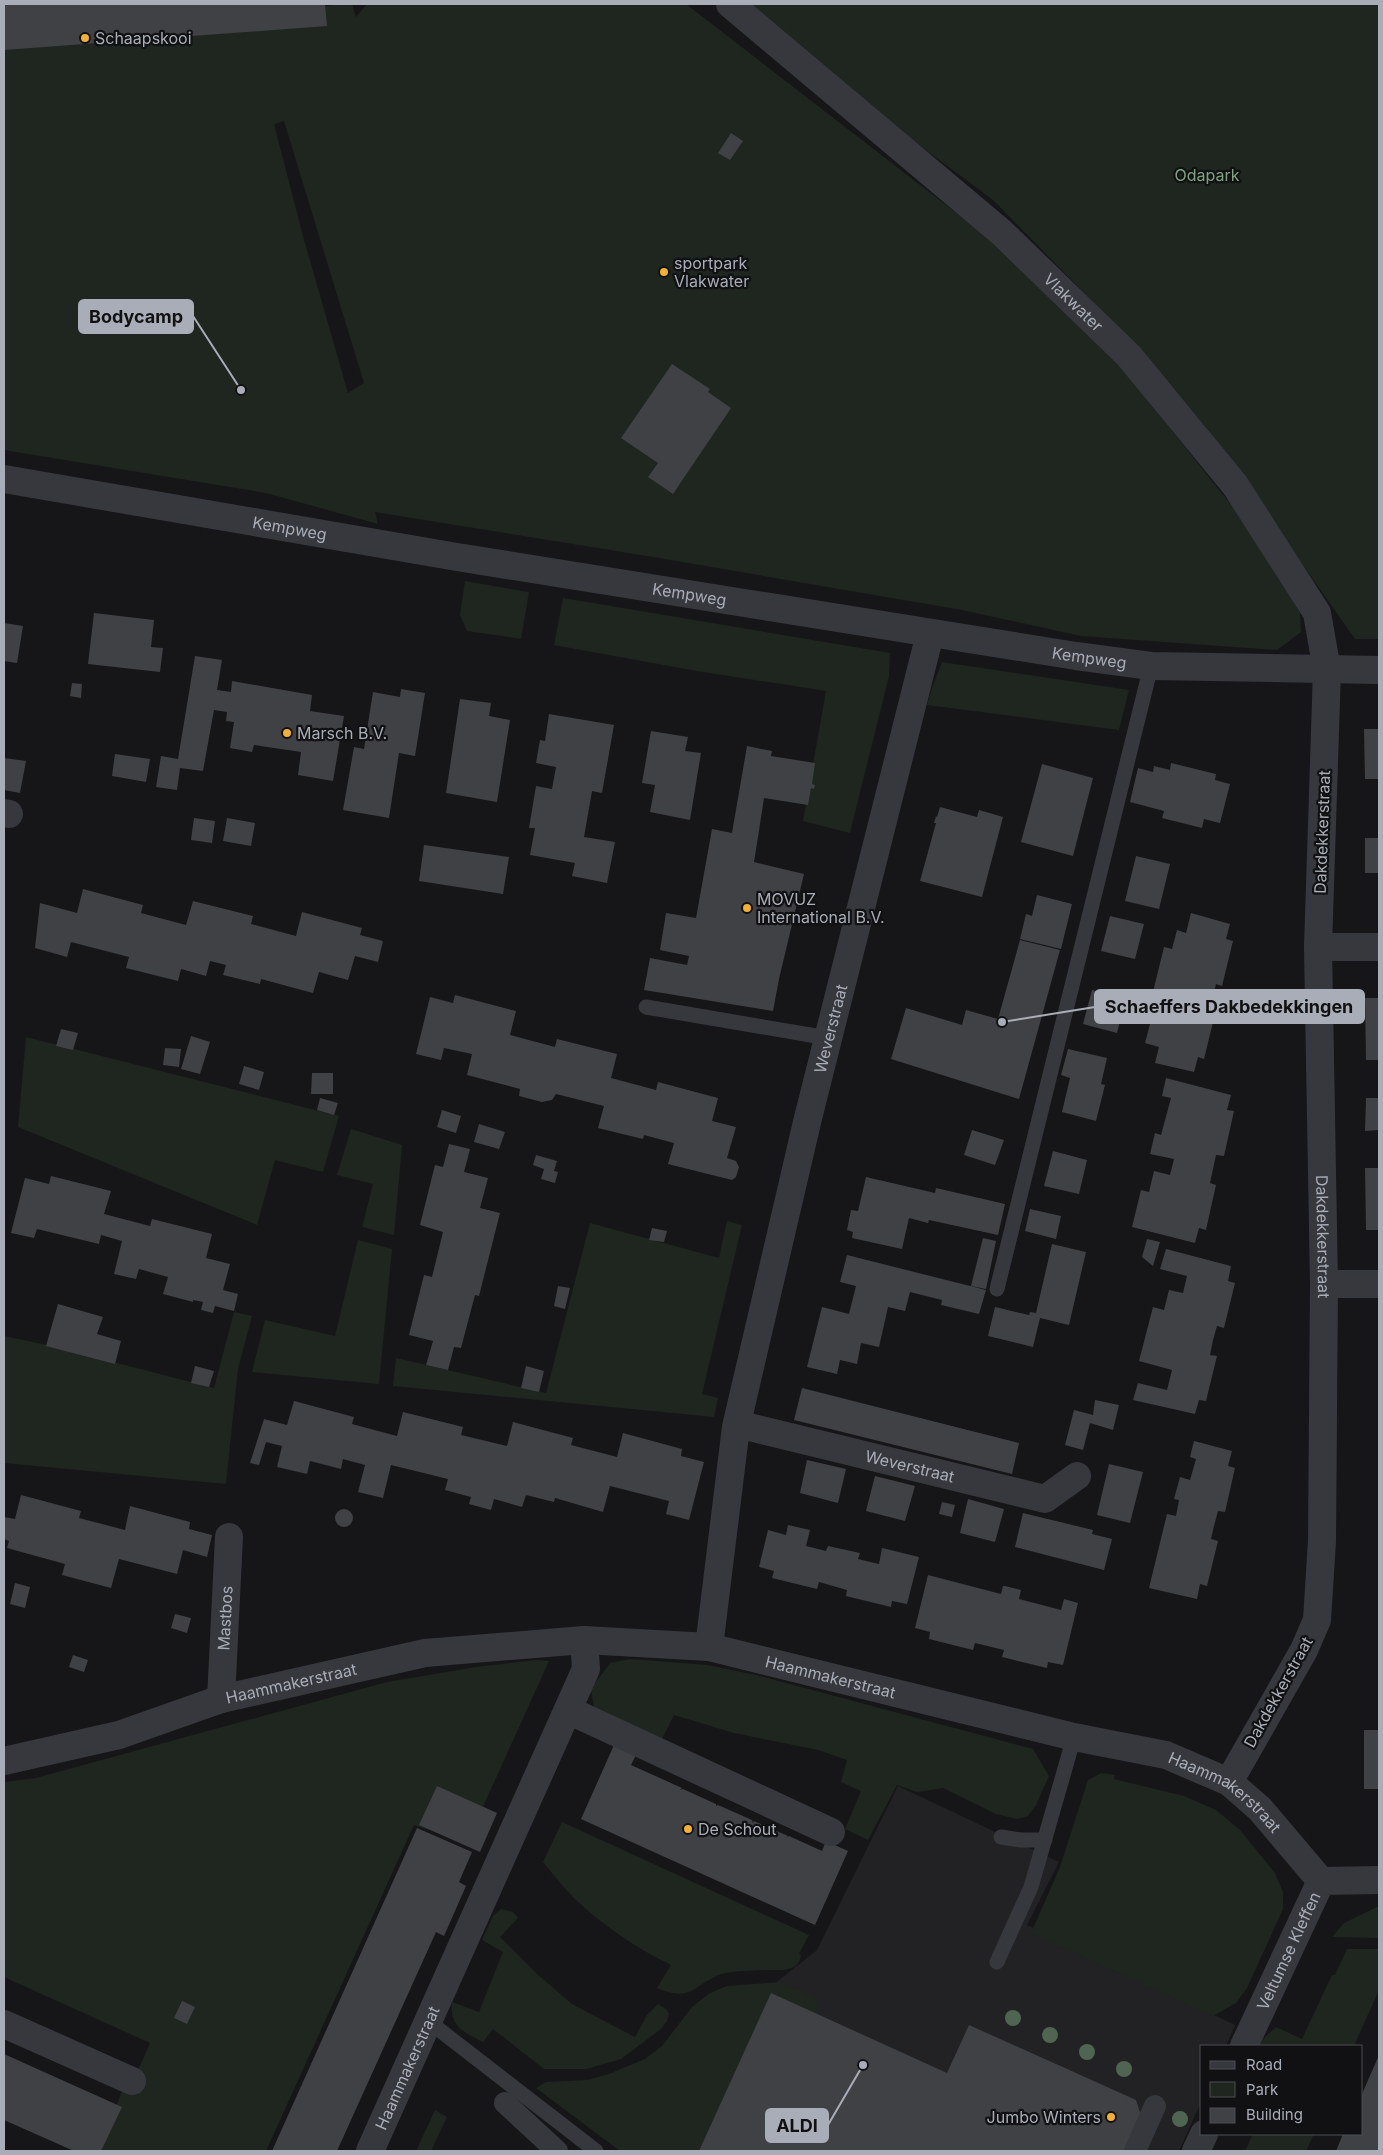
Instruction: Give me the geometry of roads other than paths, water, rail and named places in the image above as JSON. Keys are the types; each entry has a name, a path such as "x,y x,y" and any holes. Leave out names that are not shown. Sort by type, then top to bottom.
{"street":[{"name":"Vlakwater","path":"730,4 1001,232 1129,356 1236,485 1317,613 1327,670"},
{"name":"Kempweg","path":"4,479 457,557 930,634 1151,666 1379,670"},
{"name":"Weverstraat","path":"709,1647 737,1424 828,1038 930,634"},
{"name":"Dakdekkerstraat","path":"1229,1782 1304,1650 1317,1620 1322,1542 1324,1284 1318,947 1327,670"},
{"path":"1318,947 1379,947"},
{"path":"1324,1284 1379,1284"},
{"name":"Weverstraat","path":"737,1424 1045,1498 1077,1476"},
{"name":"Mastbos","path":"221,1699 229,1537"},
{"name":"Haammakerstraat","path":"4,1761 119,1736 221,1699 424,1652 584,1640 709,1647 1074,1737 1166,1755 1229,1782 1260,1809 1321,1881"},
{"name":"Haammakerstraat","path":"370,2151 586,1669 584,1640"},
{"path":"568,1710 831,1832"},
{"name":"Veltumse Kleffen","path":"1244,2045 1321,1881 1379,1880"},
{"path":"4,2024 132,2081"},
{"path":"505,2103 557,2151"},
{"path":"1136,2151 1155,2106"},
{"path":"1196,2151 1204,2135"}],"lane":[{"path":"997,1288 1151,666"},
{"path":"646,1007 828,1038"},
{"path":"997,1962 1031,1887 1074,1737"},
{"path":"1001,1838 1045,1840"},
{"path":"428,2021 596,2151"}],"place":[{"name":"Schaapskooi","path":"85,38"},
{"name":"sportpark Vlakwater","path":"664,272"},
{"name":"Bodycamp","path":"241,390"},
{"name":"Marsch B.V.","path":"287,733"},
{"name":"MOVUZ International B.V.","path":"747,908"},
{"name":"Schaeffers Dakbedekkingen","path":"1002,1022"},
{"name":"De Schout","path":"688,1829"},
{"name":"ALDI","path":"863,2065"},
{"name":"Jumbo Winters","path":"1111,2117"}],"park label":[{"name":"Odapark","path":"1207,175"}]}
